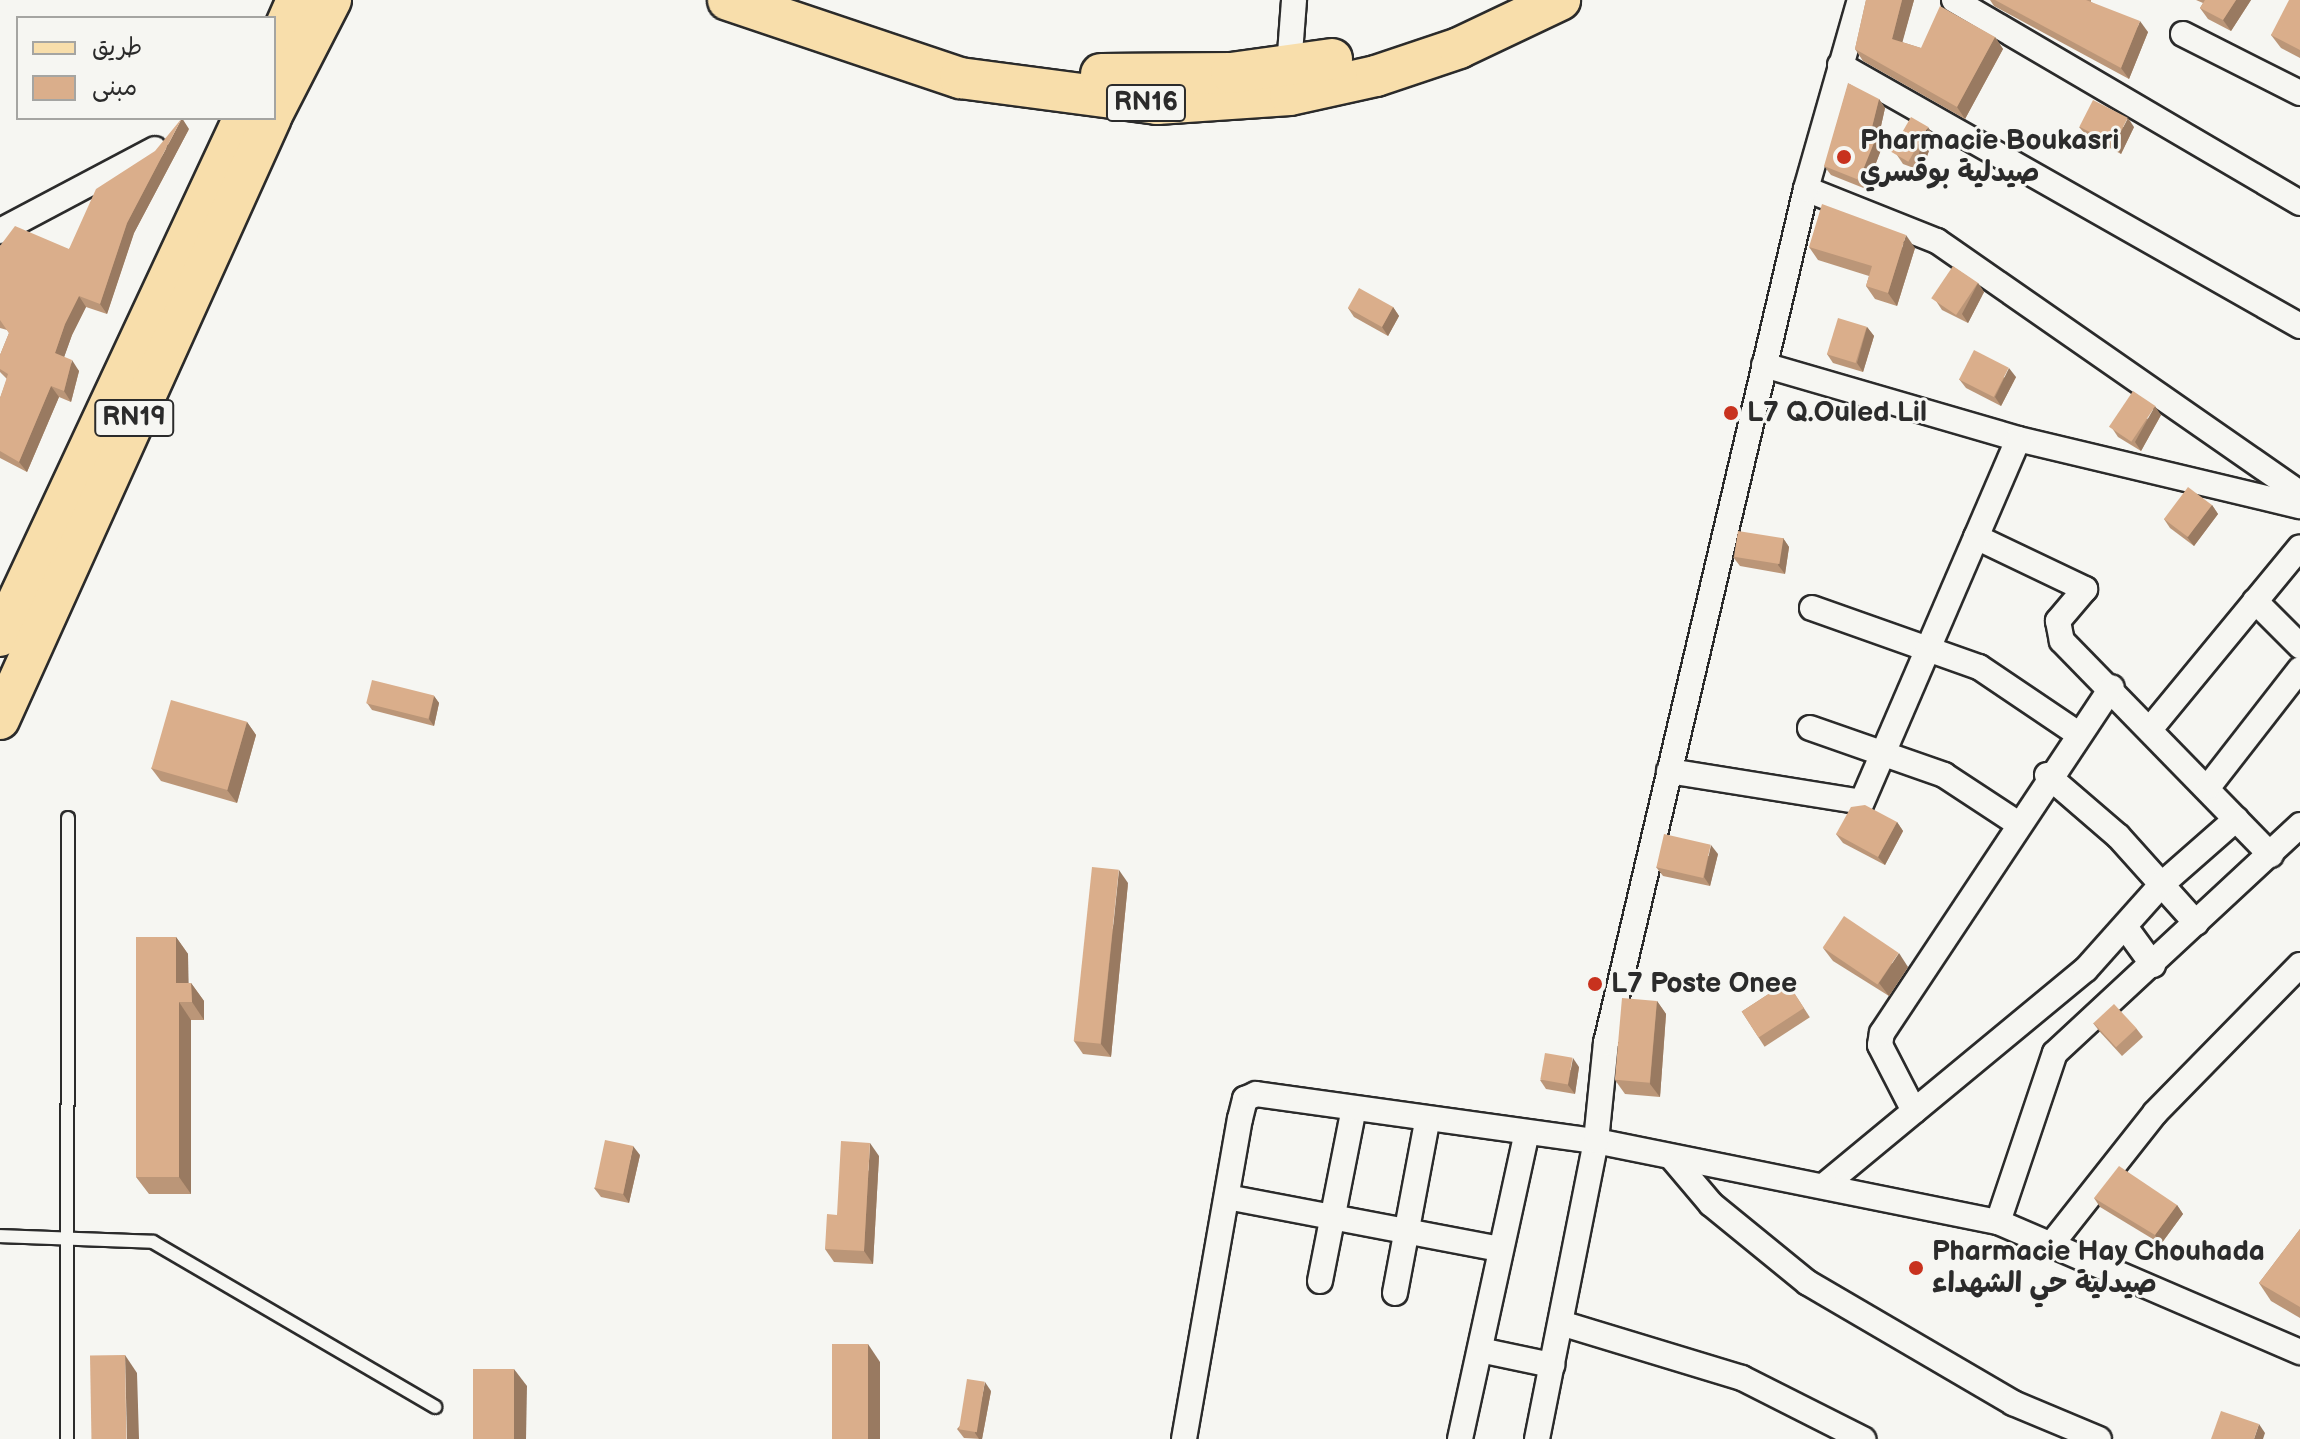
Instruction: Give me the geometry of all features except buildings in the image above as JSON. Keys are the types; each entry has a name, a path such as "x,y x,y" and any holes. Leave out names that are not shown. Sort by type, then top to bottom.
{"highway":[{"name":"RN16","path":"728,0 960,78 1157,104 1260,98 1376,76 1459,48 1560,0"},
{"name":"RN16","path":"799,0 941,47 1050,68 1161,76 1289,67 1413,37 1506,0"}],"main road":[{"path":"276,45 296,0"},
{"name":"RN19","path":"276,110 332,0"},
{"name":"RN19","path":"0,637 242,120"},
{"name":"RN19","path":"0,720 271,120"}],"street":[{"path":"1289,67 1294,0"},
{"path":"1537,1439 1564,1324 1596,1141 1606,1043 1806,189 1860,0"},
{"path":"1954,0 2300,203"},
{"path":"2183,34 2300,93"},
{"path":"1840,65 2300,326"},
{"path":"0,231 155,149"},
{"path":"1806,189 1937,241 2300,493"},
{"path":"1764,365 2018,439 2300,506"},
{"path":"1669,771 1857,804 1886,752 1927,645 2018,439"},
{"path":"1976,537 2085,589 2058,621 2057,633 2209,786 2271,855"},
{"path":"2151,728 2300,547"},
{"path":"2255,601 2300,646"},
{"path":"1812,608 1927,645 2011,683 2077,733"},
{"path":"2209,786 2300,669"},
{"path":"1914,1111 1880,1039 2047,775 2112,687"},
{"path":"1810,728 1886,752 1944,775 2017,823"},
{"path":"2047,775 2196,923"},
{"path":"1826,1184 2126,928 2161,885 2236,819"},
{"path":"1998,1222 2055,1053 2300,825"},
{"path":"2126,928 2153,965"},
{"path":"2054,1241 2155,1113 2300,965"},
{"path":"1184,1439 1245,1099 1269,1094 1353,1113 1526,1136 1596,1141 1673,1159 1826,1184 1998,1222 2054,1241 2300,1352"},
{"path":"1320,1281 1336,1217 1353,1113"},
{"path":"1395,1293 1427,1122"},
{"path":"1460,1439 1526,1136"},
{"path":"1673,1159 1711,1204 1808,1283 2013,1403 2099,1439"},
{"path":"1227,1197 1499,1249"},
{"path":"1564,1324 1742,1378 1863,1439"},
{"path":"1480,1350 1552,1365"}],"lane":[{"path":"67,1439 63,1235 68,818"},
{"path":"0,1237 63,1235 153,1242 435,1407"}],"place":[{"name":"Pharmacie Boukasri صيدلية بوقسري","path":"1844,157"},
{"name":"L7 Q.Ouled Lil","path":"1731,413"},
{"name":"L7 Poste Onee","path":"1595,984"},
{"name":"Pharmacie Hay Chouhada صيدلية حي الشهداء","path":"1916,1268"}]}
